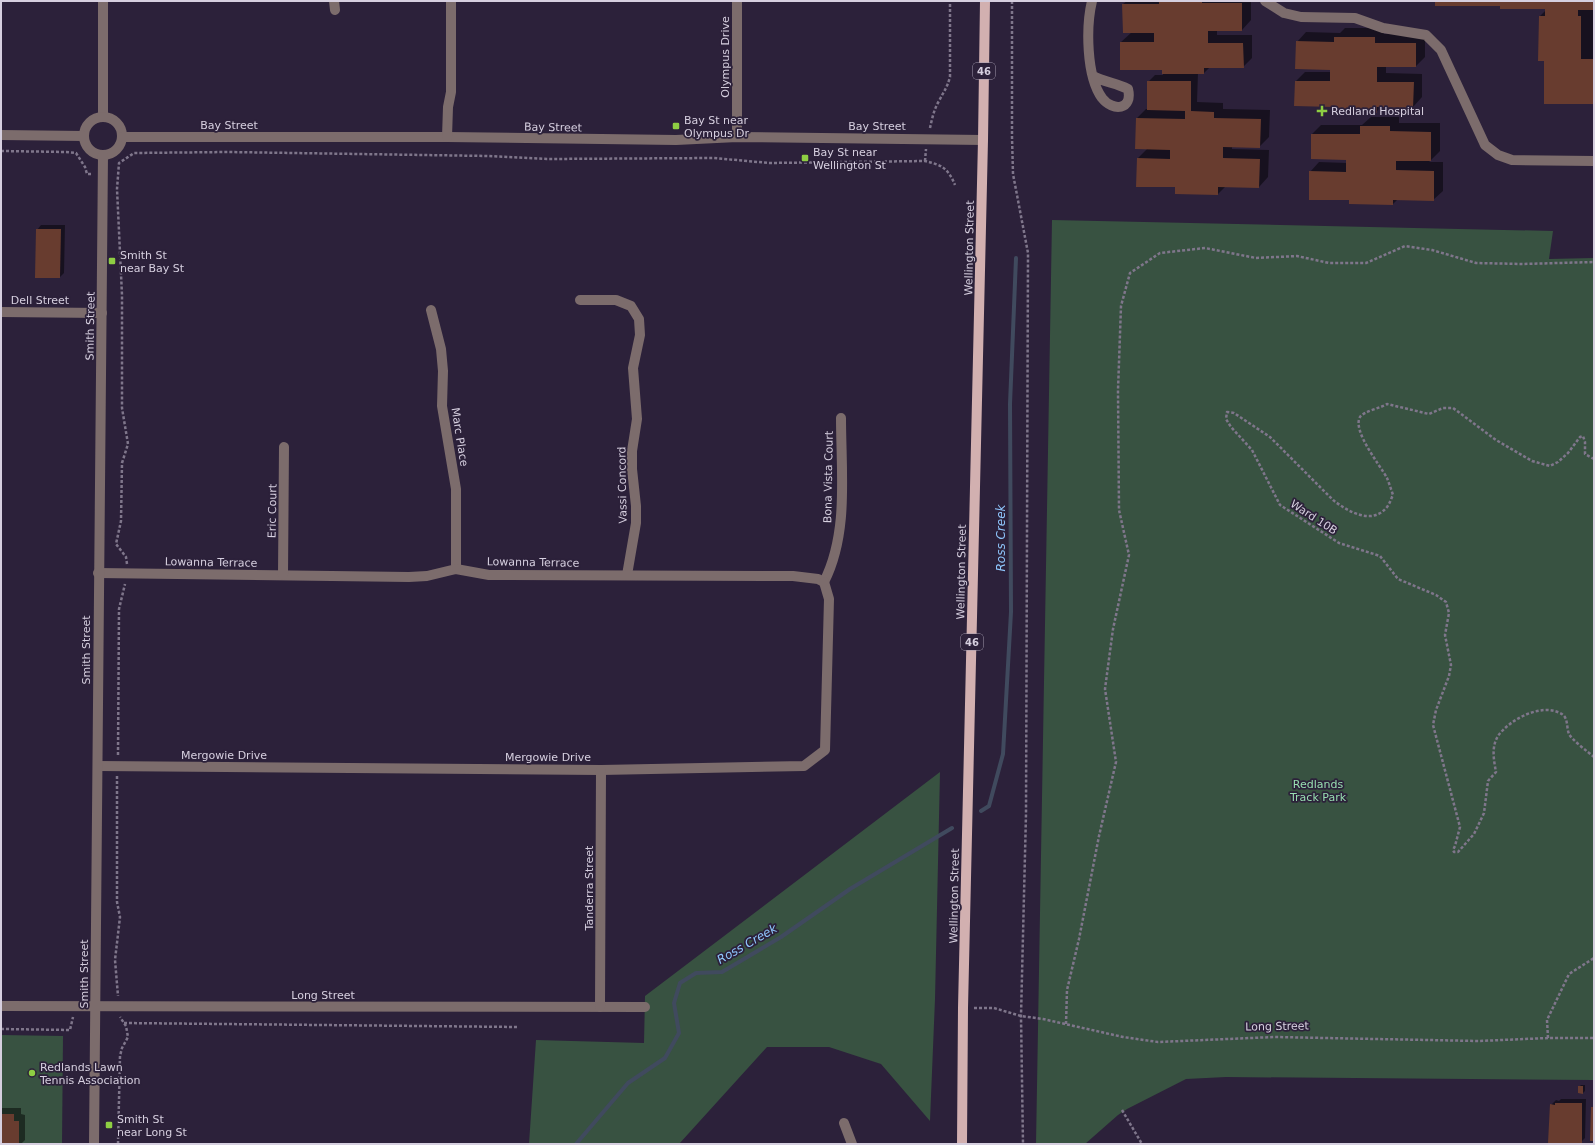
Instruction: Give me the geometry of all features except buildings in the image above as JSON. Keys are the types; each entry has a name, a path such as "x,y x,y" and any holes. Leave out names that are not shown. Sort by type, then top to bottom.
{"main road":[{"name":"Wellington Street","path":"962,1144 963,1008 985,1"}],"street":[{"path":"103,1 103,117"},
{"path":"447,137 448,107 451,92 451,1"},
{"name":"Olympus Drive","path":"737,1 737,137"},
{"path":"1092,1 1089,20 1089,61 1093,76"},
{"path":"1265,1 1284,13 1300,17 1356,18 1383,28 1426,35 1441,50 1485,145 1498,155 1512,160 1594,161"},
{"path":"103,117 115,121 121,131 122,141 117,150 108,155 104,155 94,153 90,150 86,146 84,136 84,131 90,123 103,117"},
{"path":"1,135 84,136"},
{"name":"Bay Street","path":"122,137 447,137 676,140 737,137 928,138 983,140"},
{"name":"Smith Street","path":"94,1144 98,766 98,573 104,155"},
{"name":"Vassi Concord","path":"580,300 616,300 631,306 639,319 640,335 633,368 637,419 632,451 636,523 627,575"},
{"name":"Marc Place","path":"432,310 441,349 443,371 442,406 456,489 456,569"},
{"name":"Dell Street","path":"1,312 102,313"},
{"name":"Bona Vista Court","path":"824,582 835,555 842,508 841,418"},
{"name":"Eric Court","path":"283,575 284,447"},
{"name":"Lowanna Terrace","path":"98,573 409,577 426,576 456,569 489,575 793,576 818,579 824,582"},
{"name":"Mergowie Drive","path":"98,766 601,770 804,766 825,750 829,599 824,582"},
{"name":"Tanderra Street","path":"600,1007 601,770"},
{"name":"Long Street","path":"1,1006 645,1007"},
{"path":"844,1123 852,1144"}],"path":[{"path":"925,161 932,117 938,101 946,89 950,77 950,1"},
{"path":"1012,1 1013,174 1028,253 1026,814 1021,1016 1023,1144"},
{"path":"1,151 66,152 76,154 85,167 87,174 118,174"},
{"path":"118,1144 120,1056 122,1048 128,1037 124,1023 120,1019 115,960 120,917 117,902 119,608 128,574 126,557 116,544 121,521 122,463 128,444 122,408 122,295 117,189 118,163 134,153 244,152 488,156 547,160 714,158 769,163 925,161 940,165 950,174 955,185"},
{"path":"1066,1024 1067,990 1116,762 1105,689 1113,629 1129,555 1119,510 1118,390 1121,306 1130,273 1160,253 1205,248 1256,258 1297,256 1329,263 1366,263 1404,246 1432,250 1476,263 1523,264 1594,262"},
{"name":"Ward 10B","path":"1594,459 1585,454 1585,442 1583,436 1580,437 1568,453 1558,462 1550,466 1532,461 1496,440 1453,408 1443,408 1429,414 1387,404 1366,412 1360,417 1358,427 1368,449 1387,479 1393,495 1387,507 1377,514 1357,515 1333,500 1270,437 1234,413 1227,412 1226,419 1231,427 1252,450 1280,505 1339,544 1380,556 1398,579 1436,595 1446,602 1449,613 1445,635 1451,665 1449,676 1436,710 1433,725 1460,828 1453,850 1454,852 1458,852 1474,834 1484,813 1488,781 1496,772 1493,756 1498,737 1517,718 1542,710 1560,713 1566,719 1570,735 1594,757"},
{"path":"1548,1038 1547,1020 1570,974 1594,958"},
{"path":"1,1029 70,1030 76,1007"},
{"name":"Long Street","path":"963,1008 994,1008 1021,1016 1066,1024 1123,1037 1158,1042 1274,1037 1479,1041 1594,1038"},
{"path":"124,1023 518,1027"},
{"path":"1122,1110 1142,1144"}],"green space":[{"name":"Redlands Track Park","path":"1052,220 1553,231 1549,259 1594,258 1594,1080 1226,1077 1186,1079 1127,1109 1085,1144 1036,1144"},
{"path":"940,772 935,999 930,1121 881,1064 829,1047 767,1047 679,1144 529,1144 536,1040 644,1043 645,996"},
{"name":"Redlands Lawn Tennis Association","path":"1,1035 63,1036 62,1144 1,1144"}],"waterway":[{"name":"Ross Creek","path":"981,811 989,806 1003,754 1011,612 1010,404 1016,258"},
{"name":"Ross Creek","path":"576,1144 628,1083 665,1058 679,1033 674,1003 680,983 696,973 722,972 781,937 850,889 952,828"}],"place":[{"name":"Redland Hospital","path":"1322,111"},
{"name":"Bay St near Olympus Dr","path":"676,126"},
{"name":"Bay St near Wellington St","path":"805,158"},
{"name":"Smith St near Bay St","path":"112,261"},
{"name":"Redlands Lawn Tennis Association","path":"32,1073"},
{"name":"Smith St near Long St","path":"109,1125"}]}
